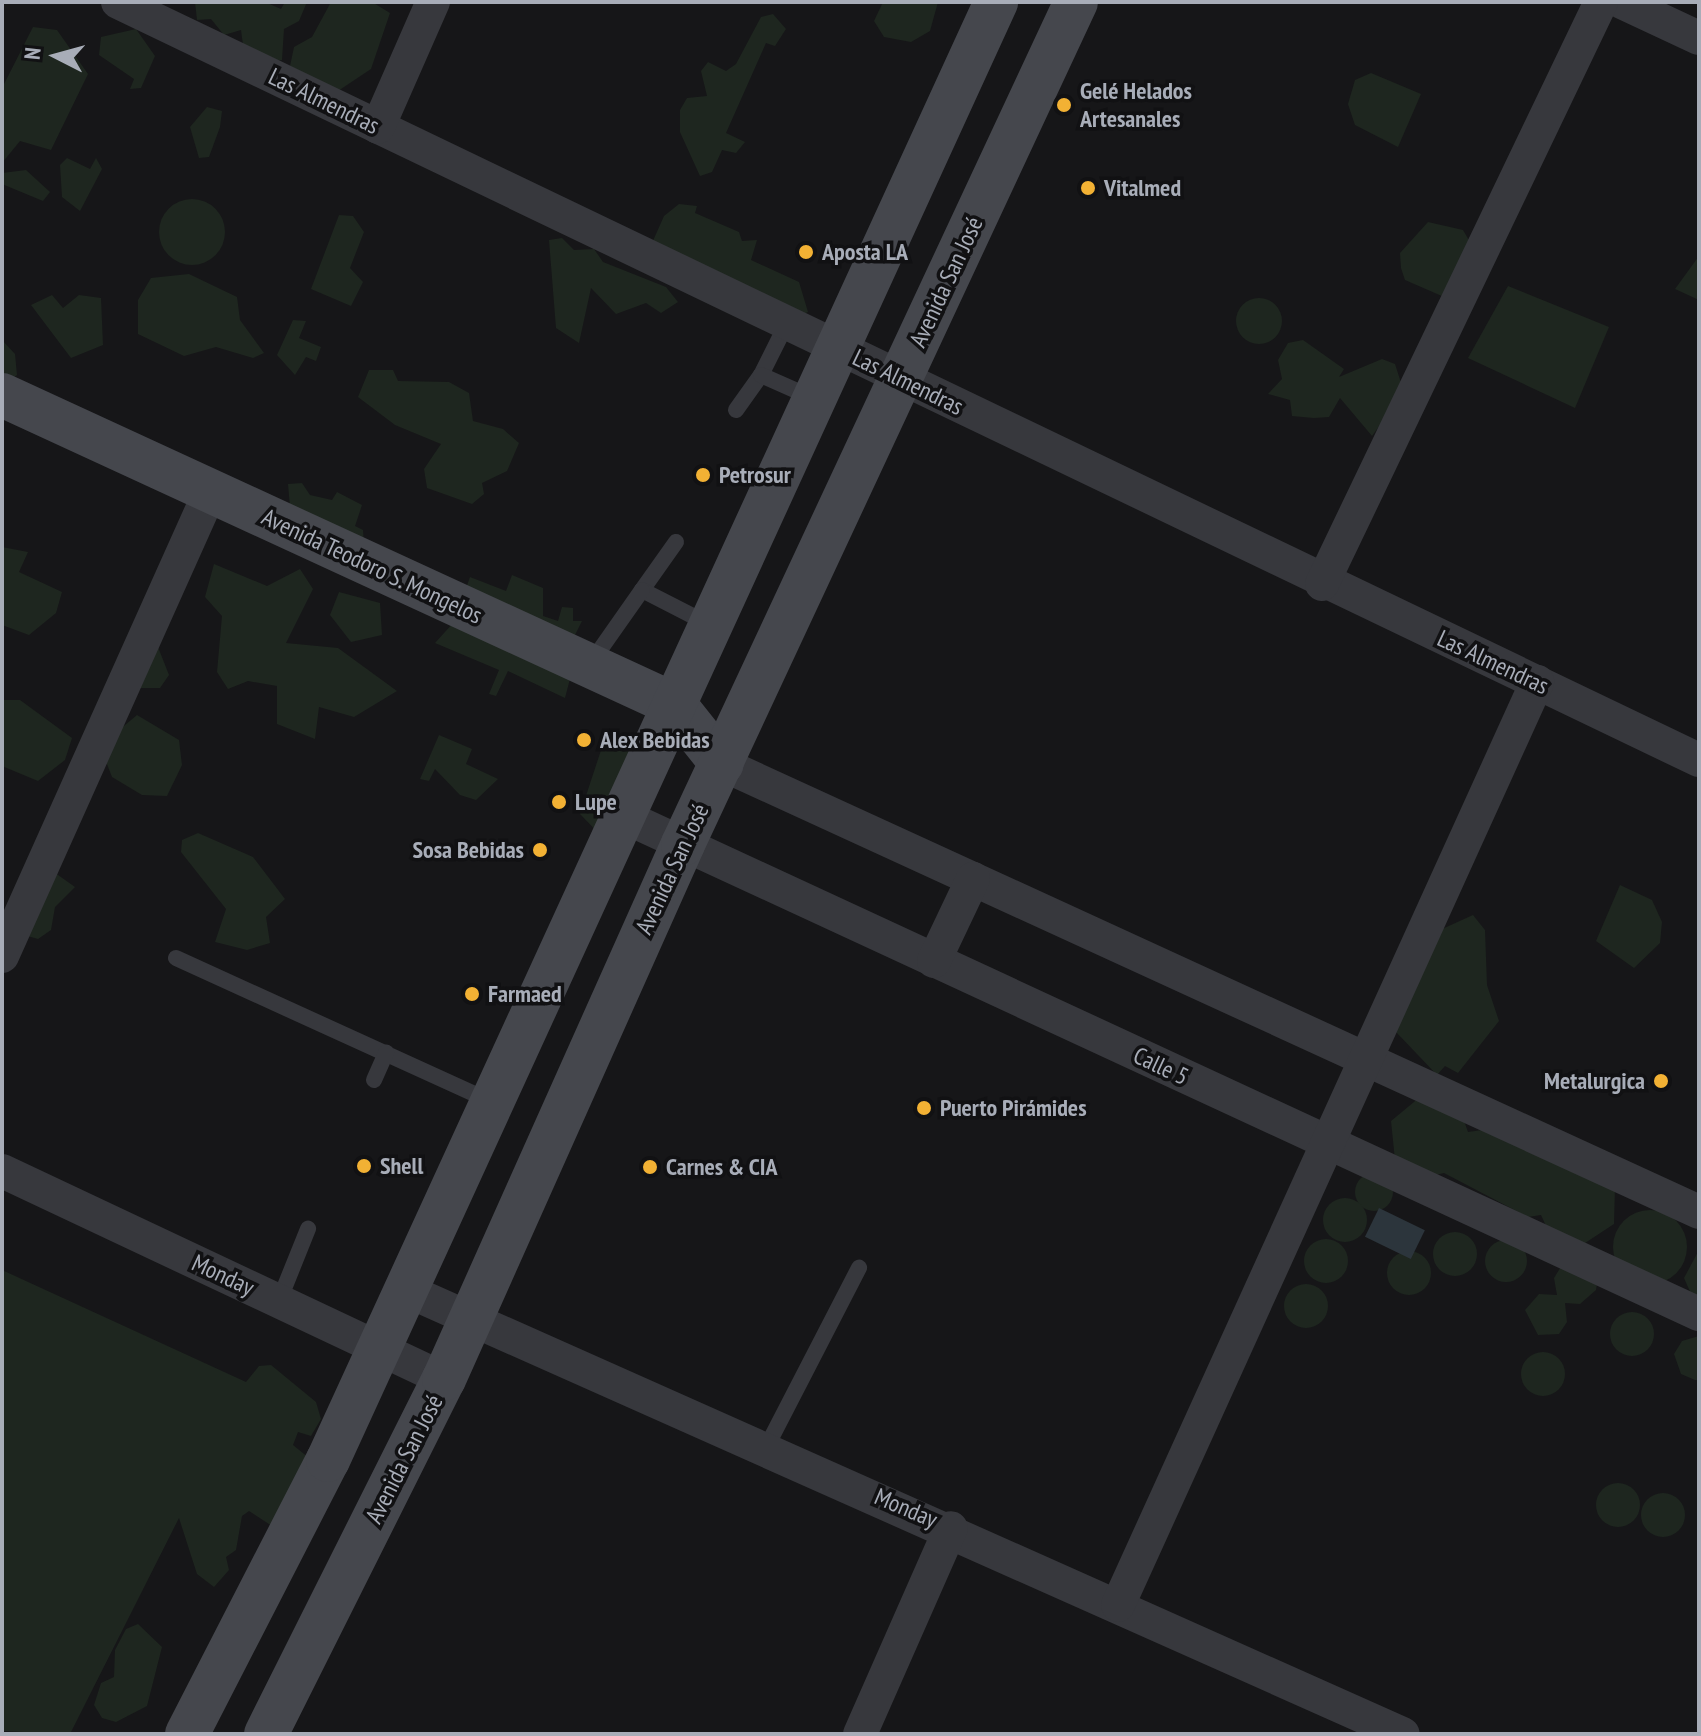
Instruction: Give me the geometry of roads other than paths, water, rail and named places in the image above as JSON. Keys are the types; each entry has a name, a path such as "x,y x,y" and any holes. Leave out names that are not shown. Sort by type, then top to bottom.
{"street":[{"name":"Las Almendras","path":"118,2 838,347 1322,584 1699,760"},
{"path":"378,127 433,2"},
{"path":"187,1734 379,1349 996,2"},
{"name":"Avenida San José","path":"266,1734 444,1379 468,1319 683,844 1076,2"},
{"path":"1322,584 1601,2"},
{"path":"1622,2 1699,38"},
{"name":"Avenida Teodoro S. Mongelos","path":"2,395 675,705 722,764"},
{"path":"2,956 210,492"},
{"path":"1118,1605 1331,1145 1364,1059 1537,682"},
{"path":"722,764 1699,1212"},
{"name":"Calle 5","path":"623,816 1699,1314"},
{"path":"934,961 973,879"},
{"name":"Monday","path":"2,1171 444,1379"},
{"name":"Monday","path":"406,1290 951,1528 1403,1734"},
{"path":"860,1734 951,1528"}],"lane":[{"path":"736,410 761,375 787,323"},
{"path":"761,375 814,398"},
{"path":"589,665 676,542"},
{"path":"642,590 710,625"},
{"path":"176,958 492,1101"},
{"path":"374,1080 386,1053"},
{"path":"279,1301 308,1229"},
{"path":"766,1448 859,1268"}],"place":[{"name":"Gelé Helados Artesanales","path":"1064,105"},
{"name":"Vitalmed","path":"1088,188"},
{"name":"Aposta LA","path":"806,252"},
{"name":"Petrosur","path":"703,475"},
{"name":"Alex Bebidas","path":"584,740"},
{"name":"Lupe","path":"559,802"},
{"name":"Sosa Bebidas","path":"540,850"},
{"name":"Farmaed","path":"472,994"},
{"name":"Metalurgica","path":"1661,1081"},
{"name":"Puerto Pirámides","path":"924,1108"},
{"name":"Shell","path":"364,1166"},
{"name":"Carnes & CIA","path":"650,1167"}]}
